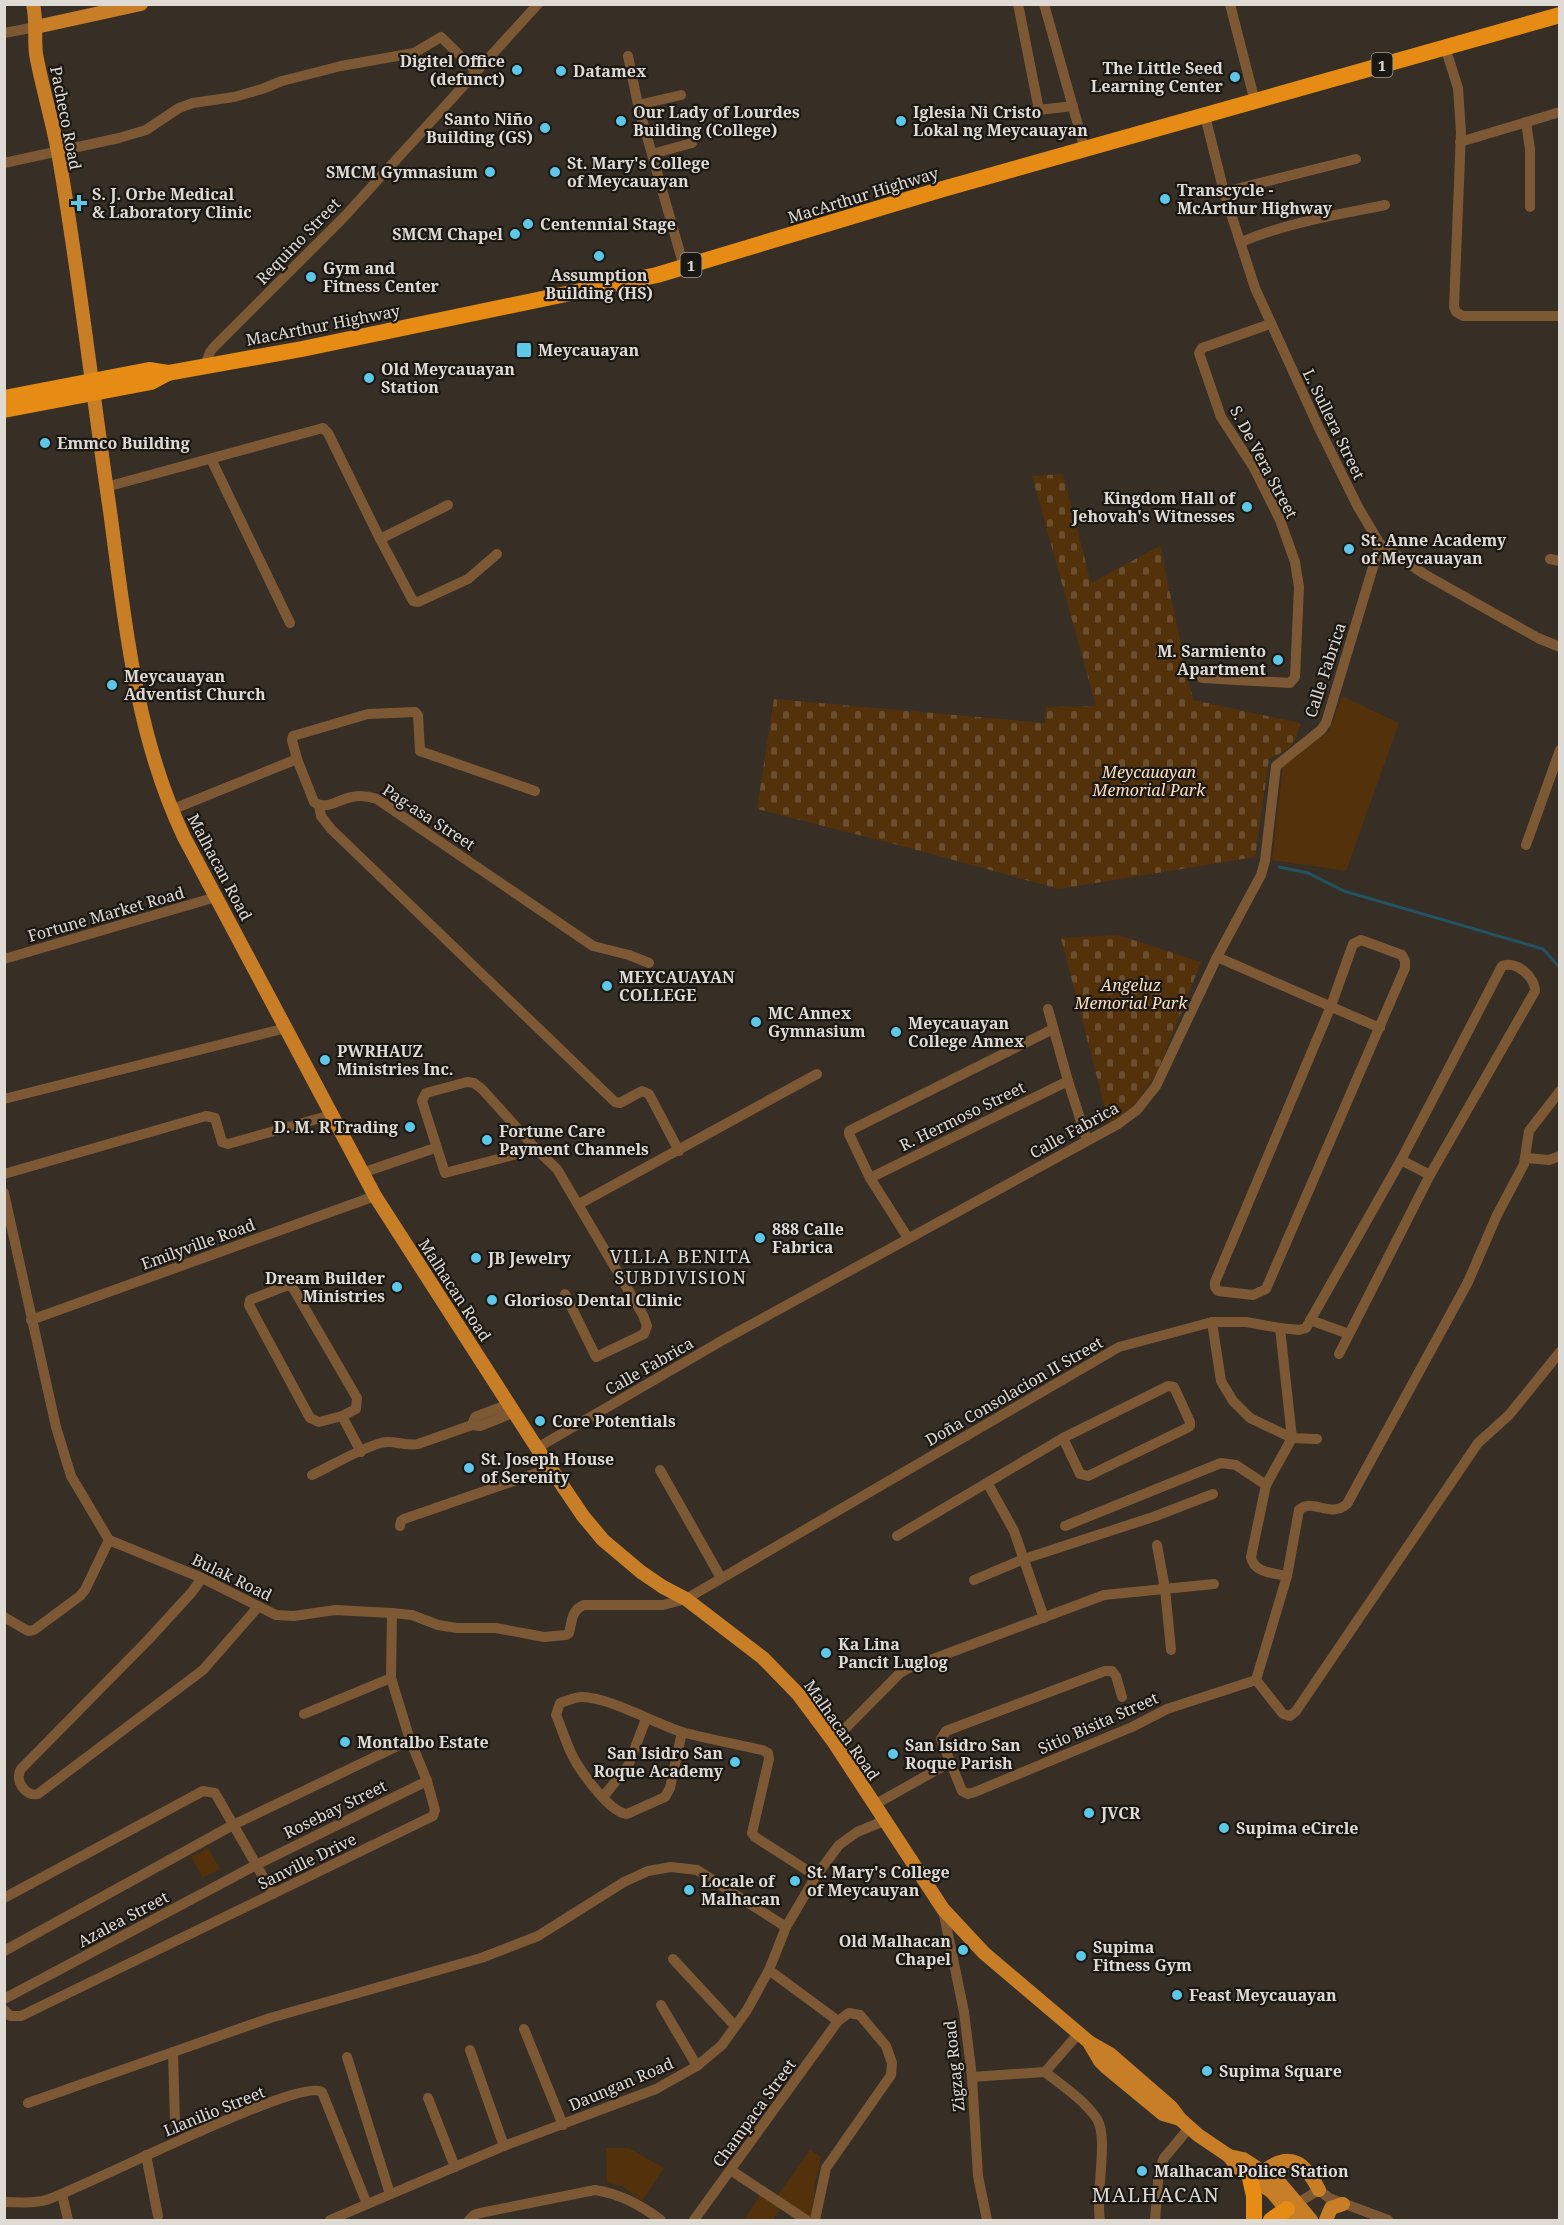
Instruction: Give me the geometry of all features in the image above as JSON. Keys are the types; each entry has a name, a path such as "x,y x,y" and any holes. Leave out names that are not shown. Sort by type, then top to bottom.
{"highway":[{"name":"MacArthur Highway","path":"4,398 151,382 168,373 302,349 558,296 684,267 933,192 1560,15"},
{"name":"MacArthur Highway","path":"4,410 92,387"},
{"path":"1254,2220 1257,2173"},
{"path":"1271,2220 1291,2215"}],"main road":[{"name":"Pacheco Road","path":"33,4 37,55 58,151 92,387"},
{"path":"36,27 141,4"},
{"name":"Malhacan Road","path":"92,387 125,630 137,699 171,810 375,1196 537,1448 583,1516 603,1540 641,1572 686,1599 763,1658 798,1694 833,1741 943,1909 984,1953 1084,2037 1118,2061 1171,2107 1185,2124 1229,2156 1237,2168 1257,2173 1291,2215 1311,2220"},
{"path":"1257,2173 1278,2163 1298,2163 1308,2170 1319,2190"},
{"path":"1326,2220 1331,2208 1343,2204"}],"street":[{"name":"Requino Street","path":"206,366 214,347 344,217 538,4"},
{"path":"1018,4 1039,110 1073,106"},
{"path":"1044,4 1085,150"},
{"path":"1230,4 1255,102"},
{"path":"4,33 36,27"},
{"path":"4,163 146,130 179,108 193,103 234,97 282,81 341,66 414,53 441,37 476,71"},
{"path":"1444,47 1458,88 1461,142 1454,307 1456,312 1463,316 1560,316"},
{"path":"628,56 638,105 684,267"},
{"path":"638,105 681,95"},
{"path":"1461,142 1560,112"},
{"name":"L. Sullera Street","path":"1205,116 1224,192 1255,288 1348,487 1380,544 1424,574 1538,638 1560,647"},
{"path":"1526,122 1530,149 1530,207"},
{"path":"652,154 692,143"},
{"path":"1224,192 1356,159"},
{"path":"1241,242 1259,234 1321,218 1385,205"},
{"name":"S. De Vera Street","path":"1202,678 1290,682 1295,677 1299,587 1295,562 1280,520 1254,468 1221,417 1199,353 1202,348 1270,324"},
{"path":"106,487 324,428 413,601 418,602 468,579 497,555"},
{"path":"211,459 290,623"},
{"path":"380,539 448,505"},
{"name":"Calle Fabrica","path":"537,1448 723,1340 1132,1114 1152,1091 1263,869 1276,766 1321,730 1326,723 1380,544"},
{"path":"535,791 420,751 418,715 415,712 368,714 293,736 292,740 314,802 319,805 321,816 331,829 615,1102 620,1103 642,1091 649,1094 679,1151"},
{"path":"1526,845 1560,750"},
{"path":"171,810 297,759"},
{"name":"Pag-asa Street","path":"319,805 324,807 364,795 377,799 593,946 650,963"},
{"name":"Fortune Market Road","path":"4,959 216,897"},
{"path":"1361,940 1402,955 1405,961 1405,968 1380,1028 1266,1289 1253,1295 1218,1291 1215,1282 1356,941 1361,940"},
{"path":"1217,957 1380,1028"},
{"path":"1339,1354 1430,1175 1535,991 1532,978 1514,965 1502,966 1401,1160 1310,1320 1349,1334"},
{"path":"1048,1009 1087,1140"},
{"path":"4,1099 286,1028"},
{"path":"908,1238 870,1178 849,1134 853,1127 1053,1029"},
{"path":"579,1204 817,1074"},
{"name":"R. Hermoso Street","path":"870,1178 1068,1081"},
{"path":"536,1149 447,1174 443,1172 435,1148 422,1101 423,1096 426,1093 467,1082 474,1083 557,1169 643,1315 647,1326 644,1334 596,1357 565,1294"},
{"path":"1560,1091 1529,1131 1526,1158 1468,1282 1347,1504 1334,1511 1309,1506 1304,1506 1299,1510 1287,1576 1256,1680 1283,1714 1290,1716 1296,1711 1478,1443 1509,1415 1560,1352"},
{"path":"4,1174 206,1116 215,1118 222,1142 228,1144 331,1115"},
{"path":"362,1173 435,1148"},
{"path":"1526,1158 1556,1160"},
{"path":"1401,1160 1430,1175"},
{"path":"4,1193 56,1427 71,1476 109,1540 85,1590 34,1630 28,1631 4,1617"},
{"name":"Emilyville Road","path":"31,1320 375,1196"},
{"path":"288,1285 293,1288 357,1398 356,1409 342,1416 319,1422 310,1418 249,1305 250,1300 288,1285"},
{"name":"Doña Consolacion II Street","path":"686,1599 1119,1347 1212,1322 1246,1322 1299,1330 1306,1328 1310,1320"},
{"path":"1212,1322 1221,1381 1233,1401 1250,1418 1292,1438 1317,1439"},
{"path":"1280,1328 1292,1438 1266,1485 1251,1557 1252,1564 1258,1570 1287,1576"},
{"path":"897,1536 1063,1438 1171,1385 1190,1422 1187,1428 1088,1476 1080,1474 1063,1438"},
{"path":"312,1475 380,1443 409,1446 418,1444 472,1425 480,1426 512,1408"},
{"path":"342,1416 361,1452"},
{"path":"1065,1526 1221,1462 1236,1465 1266,1485"},
{"path":"400,1526 404,1519 551,1468"},
{"path":"660,1470 721,1578"},
{"path":"988,1484 1014,1531 1044,1618"},
{"path":"974,1580 1024,1559 1153,1517 1213,1494"},
{"name":"Bulak Road","path":"109,1540 202,1578 276,1615 294,1616 334,1610 392,1612 412,1615 438,1625 457,1628 496,1628 544,1637 557,1637 569,1633 573,1613 584,1605 663,1605 686,1599"},
{"path":"1157,1545 1165,1589 1171,1650"},
{"path":"202,1578 192,1593 149,1639 21,1769 17,1774 18,1781 28,1794 38,1794 203,1670 258,1607"},
{"path":"833,1741 900,1673 909,1668 1104,1595 1214,1584"},
{"name":"Sanville Drive","path":"4,2010 10,2016 21,2016 429,1819 435,1810 391,1678 392,1612"},
{"path":"874,1804 949,1763 941,1739 946,1731 1106,1671 1112,1671 1116,1676 1122,1697"},
{"path":"304,1714 391,1678"},
{"name":"Sitio Bisita Street","path":"949,1763 962,1791 968,1794 1132,1727 1167,1709 1256,1680"},
{"path":"682,1732 670,1788 665,1797 627,1814 615,1811 576,1763 556,1715 560,1703 582,1697 611,1703 682,1732 762,1750 768,1754 769,1759 752,1833 816,1876"},
{"path":"603,1797 628,1766 646,1719"},
{"path":"4,1951 233,1825 411,1740"},
{"name":"Rosebay Street","path":"256,1864 427,1781"},
{"path":"4,1898 203,1791 215,1793 273,1894"},
{"name":"Daungan Road","path":"330,2220 504,2146 656,2089 697,2066 722,2045 747,2010 769,1970 786,1927 816,1876 839,1845 857,1832 884,1821"},
{"name":"Azalea Street","path":"4,1999 256,1864"},
{"path":"28,2103 270,2018 481,1958 519,1944 538,1936 624,1882 648,1871 671,1867 697,1870 786,1927"},
{"name":"Zigzag Road","path":"943,1909 964,2012 972,2077 978,2175 987,2220"},
{"path":"673,1959 735,2026"},
{"path":"769,1970 838,2021 849,2013 860,2015 886,2046 892,2063 891,2075 826,2168 815,2220"},
{"path":"661,2005 697,2066"},
{"name":"Champaca Street","path":"694,2220 838,2021"},
{"path":"524,2029 563,2125"},
{"path":"972,2077 1045,2072 1084,2037"},
{"path":"470,2050 504,2146"},
{"path":"173,2052 175,2122"},
{"path":"347,2057 390,2194"},
{"path":"1045,2072 1083,2102 1100,2124 1102,2142 1097,2200 1100,2220"},
{"name":"Llanilio Street","path":"5,2202 43,2201 194,2133 285,2098 320,2090 367,2204"},
{"path":"428,2098 455,2167"},
{"path":"1155,2220 1159,2169 1185,2124"},
{"path":"146,2156 158,2216"},
{"path":"732,2170 806,2220"},
{"path":"472,2218 596,2190 610,2192 635,2202 661,2220"},
{"path":"1291,2215 1319,2190 1325,2196 1343,2204 1388,2220"},
{"path":"62,2194 68,2220"}],"green space":[{"name":"Meycauayan Memorial Park","path":"1063,474 1091,583 1160,546 1193,700 1300,723 1291,746 1269,759 1255,857 1059,889 757,809 774,699 1045,723 1046,707 1096,706 1032,476"},
{"path":"1342,696 1399,723 1346,871 1272,860 1283,766 1329,731"},
{"name":"Angeluz Memorial Park","path":"1118,935 1201,962 1157,1073 1133,1107 1109,1124 1061,938"},
{"path":"208,1848 220,1869 203,1878 191,1857"},
{"path":"606,2148 629,2148 664,2168 642,2201 622,2186 607,2183"},
{"path":"810,2150 821,2157 815,2184 812,2219 775,2199"},
{"path":"761,2193 781,2207 773,2220 744,2220"}],"waterway":[{"path":"1279,867 1308,873 1344,891 1543,949 1560,968"}],"place":[{"name":"Digitel Office (defunct)","path":"517,70"},
{"name":"Datamex","path":"561,71"},
{"name":"The Little Seed Learning Center","path":"1235,77"},
{"name":"Our Lady of Lourdes Building (College)","path":"621,121"},
{"name":"Iglesia Ni Cristo Lokal ng Meycauayan","path":"901,121"},
{"name":"Santo Niño Building (GS)","path":"545,128"},
{"name":"SMCM Gymnasium","path":"490,172"},
{"name":"St. Mary's College of Meycauayan","path":"555,172"},
{"name":"Transcycle - McArthur Highway","path":"1165,199"},
{"name":"S. J. Orbe Medical & Laboratory Clinic","path":"79,203"},
{"name":"Centennial Stage","path":"528,224"},
{"name":"SMCM Chapel","path":"515,234"},
{"name":"Assumption Building (HS)","path":"599,256"},
{"name":"Gym and Fitness Center","path":"311,277"},
{"name":"Meycauayan","path":"524,350"},
{"name":"Old Meycauayan Station","path":"369,378"},
{"name":"Emmco Building","path":"45,443"},
{"name":"Kingdom Hall of Jehovah's Witnesses","path":"1247,507"},
{"name":"St. Anne Academy of Meycauayan","path":"1349,549"},
{"name":"M. Sarmiento Apartment","path":"1278,660"},
{"name":"Meycauayan Adventist Church","path":"112,685"},
{"name":"MEYCAUAYAN COLLEGE","path":"607,986"},
{"name":"MC Annex Gymnasium","path":"756,1022"},
{"name":"Meycauayan College Annex","path":"896,1032"},
{"name":"PWRHAUZ Ministries Inc.","path":"325,1060"},
{"name":"D. M. R Trading","path":"410,1127"},
{"name":"Fortune Care Payment Channels","path":"487,1140"},
{"name":"888 Calle Fabrica","path":"760,1238"},
{"name":"JB Jewelry","path":"476,1258"},
{"name":"Dream Builder Ministries","path":"397,1287"},
{"name":"Glorioso Dental Clinic","path":"492,1300"},
{"name":"Core Potentials","path":"540,1421"},
{"name":"St. Joseph House of Serenity","path":"469,1468"},
{"name":"Ka Lina Pancit Luglog","path":"826,1653"},
{"name":"Montalbo Estate","path":"345,1742"},
{"name":"San Isidro San Roque Parish","path":"893,1754"},
{"name":"San Isidro San Roque Academy","path":"735,1762"},
{"name":"JVCR","path":"1089,1813"},
{"name":"Supima eCircle","path":"1224,1828"},
{"name":"St. Mary's College of Meycauyan","path":"795,1881"},
{"name":"Locale of Malhacan","path":"689,1890"},
{"name":"Old Malhacan Chapel","path":"963,1950"},
{"name":"Supima Fitness Gym","path":"1081,1956"},
{"name":"Feast Meycauayan","path":"1177,1995"},
{"name":"Supima Square","path":"1207,2071"},
{"name":"Malhacan Police Station","path":"1142,2171"}],"district":[{"name":"VILLA BENITA SUBDIVISION","path":"681,1266"},
{"name":"MALHACAN","path":"1156,2194"}]}
